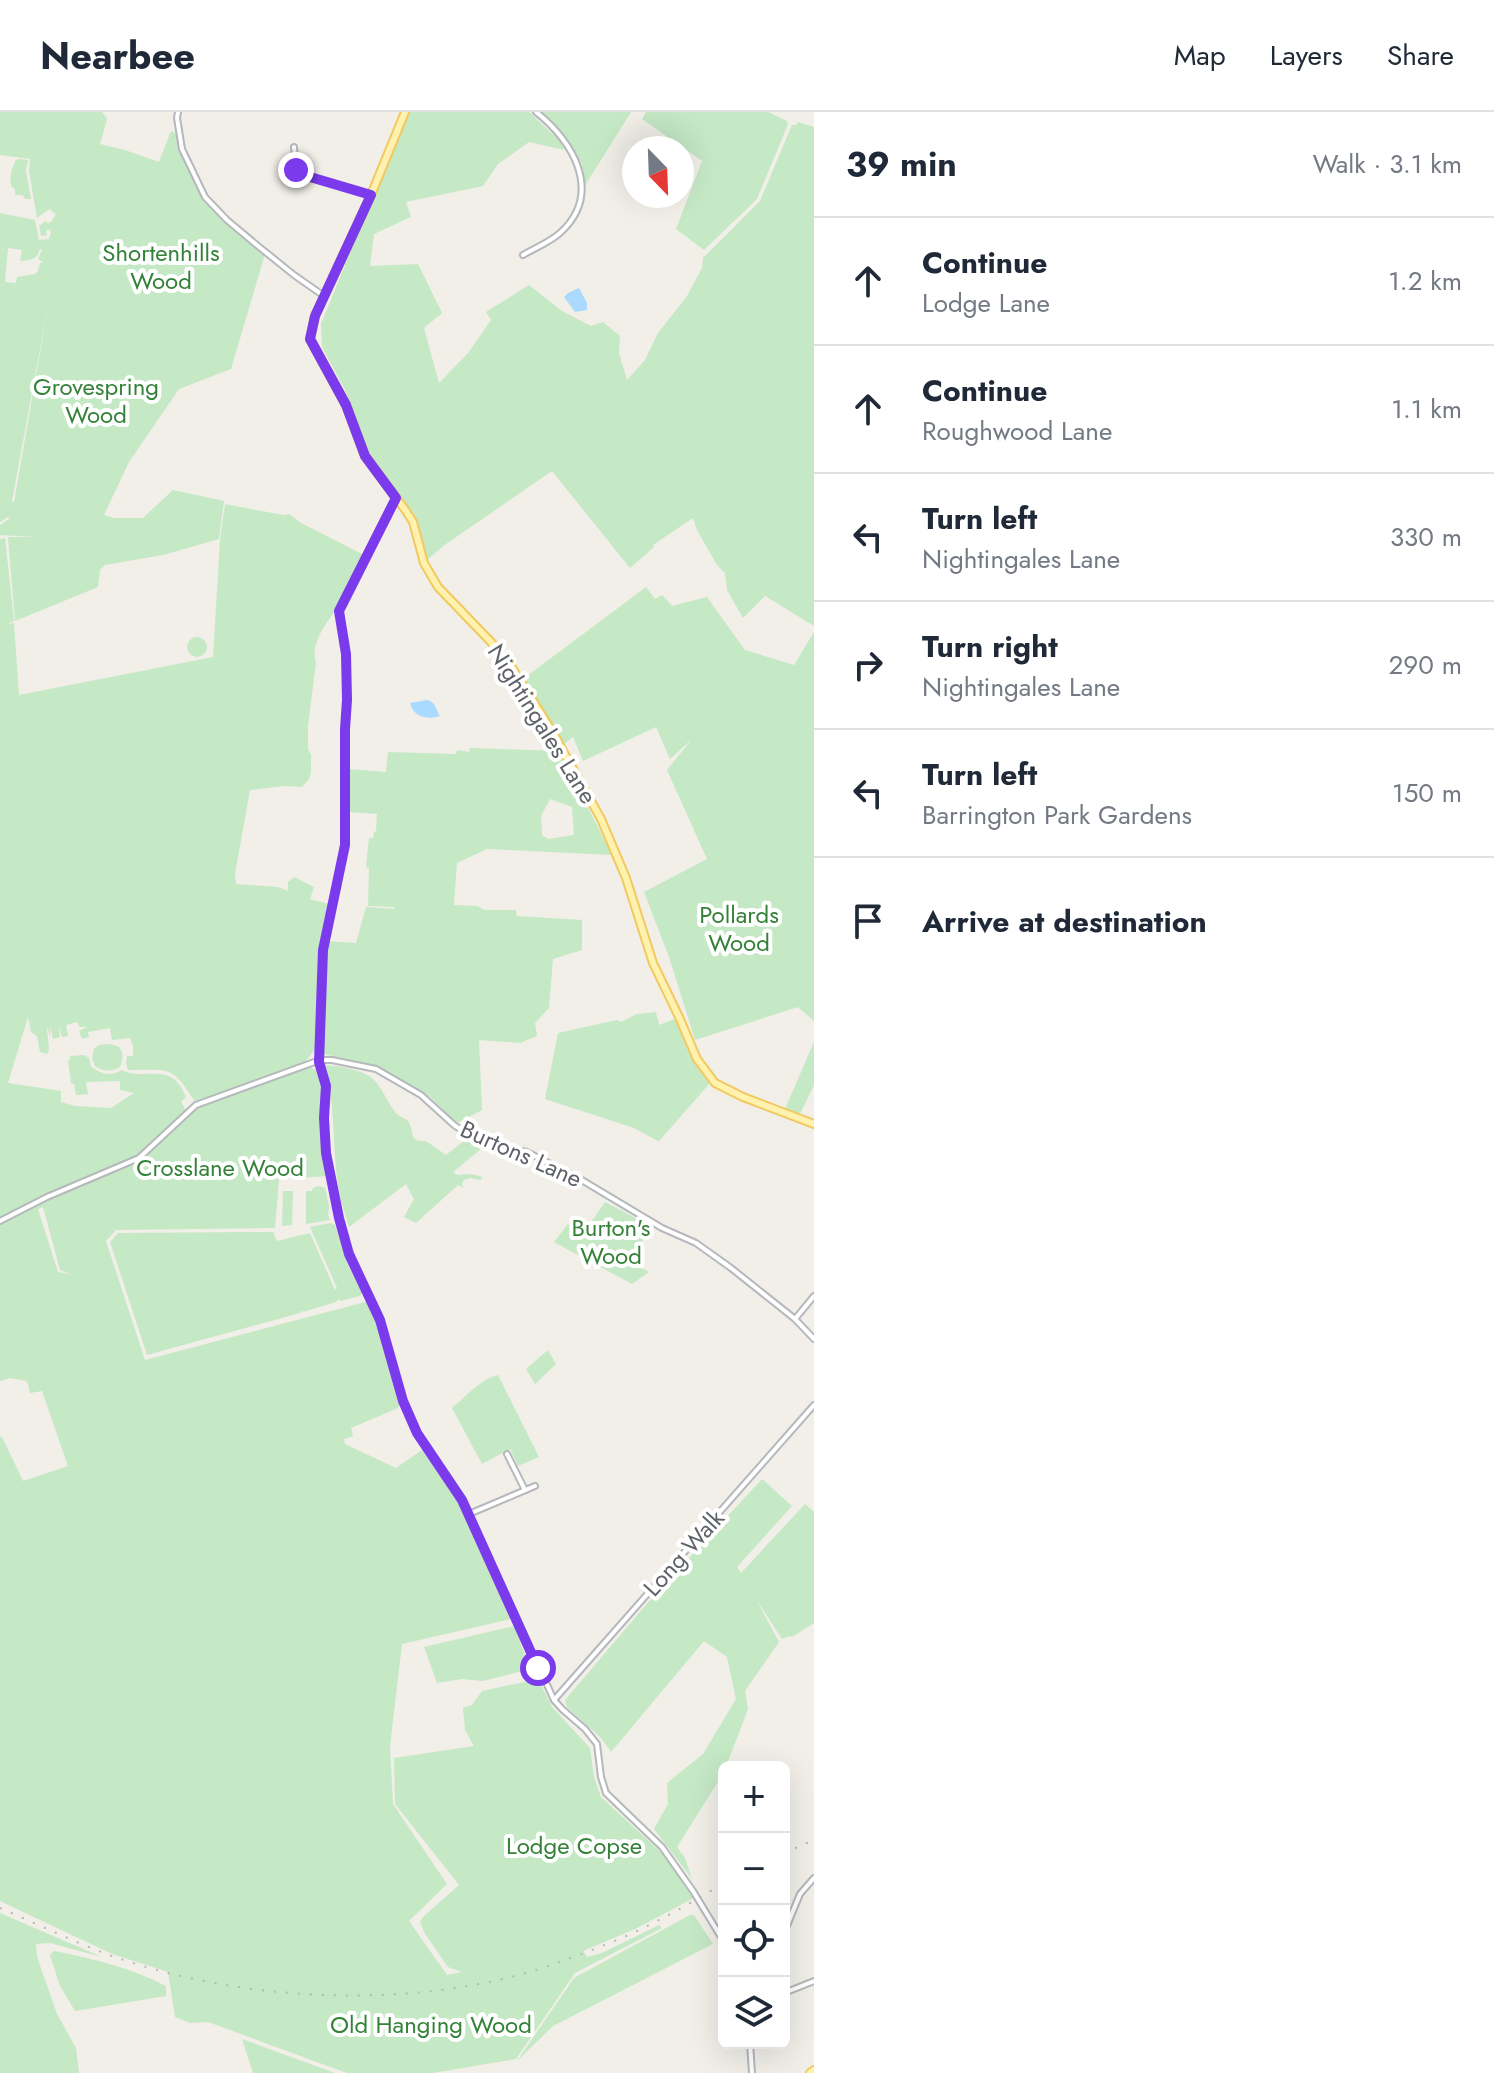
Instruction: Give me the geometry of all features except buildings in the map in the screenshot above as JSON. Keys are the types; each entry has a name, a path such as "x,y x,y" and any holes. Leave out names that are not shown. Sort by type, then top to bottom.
{"main road":[{"name":"Nightingales Lane","path":"405,112 315,316 310,339 346,405 365,456 413,522 424,563 438,587 511,666 601,819 626,878 653,963 697,1059 715,1083 814,1124"}],"street":[{"path":"178,112 182,149 205,197 258,246 324,296"},
{"path":"523,255 558,235 573,216 581,194 574,155 552,125 536,112"},
{"path":"294,147 296,170 300,174 371,195"},
{"path":"396,498 339,611 347,685 345,845 323,950 320,1061 326,1086 326,1153 339,1218 349,1254 380,1320 403,1401 417,1433 456,1488 554,1700 597,1744 606,1793 662,1847 718,1932"},
{"name":"Burtons Lane","path":"0,1221 47,1197 139,1158 196,1105 320,1061 332,1060 376,1069 421,1095 472,1137 527,1152 580,1179 646,1219 696,1243 795,1319 814,1339"},
{"path":"795,1319 814,1296"},
{"name":"Long Walk","path":"554,1700 814,1405"},
{"path":"507,1454 525,1490"},
{"path":"469,1514 535,1486"},
{"path":"790,1915 800,1894 814,1878"},
{"path":"790,1991 814,1981"},
{"path":"750,2049 752,2073"}],"green space":[{"path":"0,112 102,112 107,119 100,144 159,162 171,131 178,135 180,150 203,197 265,254 231,369 179,389 129,462 104,515 143,518 173,490 224,501 219,539 163,555 105,565 100,570 98,587 15,621 8,537 35,537 0,535 0,525 10,518 0,522 0,213 35,220 39,240 49,239 51,232 48,229 47,235 41,236 39,225 45,221 51,222 56,214 49,209 37,218 29,171 30,159 0,155","holes":["8,248 22,250 20,261 33,259 42,250 38,259 43,262 38,271 17,277 16,283 5,282","50,295 14,502 13,502 12,501"]},
{"path":"407,112 529,112 560,141 564,150 529,142 498,164 483,186 406,202 411,217 374,234 370,266 418,264 442,313 424,328 439,383 468,353 491,320 486,312 529,285 562,311 591,326 603,322 620,336 619,353 627,380 645,360 658,333 687,296 702,268 703,258 760,201 792,125 798,122 814,127 814,626 765,596 743,618 727,590 725,573 717,565 693,518 653,545 630,568 552,471 428,559 414,514 366,449 345,390 322,347 321,324"},
{"path":"538,112 631,112 581,192 582,164 553,123"},
{"path":"646,112 768,112 788,124 757,199 704,250 676,229 684,208 694,208 694,182 702,161 694,155 694,136 666,136 642,119"},
{"path":"19,159 28,160 26,171 31,199 15,195 12,187 10,176"},
{"path":"225,504 289,514 364,555 316,646 308,725 311,755 309,779 302,787 250,790 235,874 236,884 278,887 288,891 288,882 294,877 314,887 310,899 332,905 325,932 319,1044 305,1062 196,1103 181,1082 169,1072 128,1070 127,1056 133,1056 130,1038 112,1040 110,1028 88,1032 89,1037 82,1039 79,1031 87,1027 80,1027 77,1022 66,1025 68,1036 62,1037 59,1026 60,1037 53,1039 50,1027 50,1039 47,1028 47,1054 40,1052 28,1017 8,1083 61,1091 61,1102 75,1106 111,1108 134,1093 120,1090 120,1081 86,1082 88,1094 76,1095 68,1060 70,1056 84,1055 89,1058 91,1067 102,1073 122,1070 169,1076 184,1092 186,1097 181,1102 186,1110 138,1156 50,1193 0,1220 0,539 5,538 14,621 7,624 14,623 19,695 213,657"},
{"name":"Pollards Wood","path":"646,587 655,599 662,595 672,606 707,597 745,650 794,665 814,632 814,1021 798,1007 695,1040 669,957 644,892 707,859 667,770 692,739 670,759 656,727 583,761 573,737 563,745 523,679"},
{"path":"197,637 204,640 207,647 204,654 197,657 190,654 187,647 190,640"},
{"path":"470,748 559,751 612,855 487,849 457,863 454,905 478,906 484,910 516,910 517,916 582,920 582,950 553,959 549,1008 535,1023 537,1036 520,1043 479,1040 482,1110 457,1123 430,1097 377,1068 324,1054 327,941 356,943 366,907 394,909 368,906 369,868 366,867 369,838 373,838 376,831 377,814 347,812 348,769 386,772 388,752 469,752","holes":["550,799 572,807 574,835 548,839 542,835 541,816"]},
{"path":"656,1012 659,1025 677,1018 690,1054 710,1083 660,1140 634,1128 545,1099 558,1033 617,1020 621,1022 637,1014"},
{"path":"814,1042 814,1085 799,1116 785,1109"},
{"path":"111,1044 122,1052 120,1067 108,1071 95,1066 92,1058 94,1049 99,1045"},
{"path":"324,1065 351,1069 372,1078 397,1114 408,1121 414,1138 426,1141 446,1155 469,1137 486,1145 453,1172 483,1177 480,1180 464,1180 464,1188 458,1185 416,1223 404,1217 414,1199 406,1184 349,1227 338,1184 330,1094"},
{"path":"309,1067 319,1071 324,1097 329,1176 279,1179 275,1228 116,1230 106,1241 145,1360 369,1301 382,1336 400,1405 351,1428 353,1436 344,1439 345,1444 396,1468 422,1450 451,1489 465,1515 511,1619 402,1644 390,1746 393,1804 447,1884 409,1921 447,1975 462,1972 448,1967 420,1922 459,1885 395,1804 394,1758 474,1746 465,1730 463,1708 472,1705 482,1691 538,1679 552,1707 590,1748 594,1777 601,1797 664,1855 694,1898 635,1929 583,1951 587,1957 602,1953 659,1925 662,1928 575,1973 516,2059 433,2073 347,2073 208,2022 190,2023 175,2017 168,1972 112,1954 0,1901 0,1437 23,1481 68,1466 42,1391 30,1393 27,1381 10,1378 0,1381 0,1224 47,1199 141,1160 197,1107","holes":["43,1207 60,1270 72,1275 58,1272 38,1209"]},
{"path":"319,1186 325,1188 330,1220 306,1224 306,1191"},
{"path":"283,1191 293,1191 292,1225 282,1226"},
{"name":"Burton's Wood","path":"605,1202 651,1226 630,1262 649,1272 632,1284 554,1242 568,1224 583,1234"},
{"path":"335,1225 348,1265 362,1292 360,1296 339,1299 300,1313 147,1355 110,1242 118,1233 273,1232 277,1241 310,1233 335,1290 337,1288 310,1227"},
{"path":"548,1350 556,1364 535,1384 526,1369"},
{"path":"498,1375 539,1457 518,1466 510,1449 482,1464 452,1408 479,1384"},
{"path":"762,1479 792,1506 737,1567 741,1573 805,1504 814,1512 814,1623 792,1637 782,1639 756,1599 779,1642 745,1691 748,1709 728,1761 718,1761 718,1782 677,1847 685,1858 692,1879 654,1829 668,1804 667,1783 703,1754 736,1699 727,1657 704,1641 611,1752 601,1738 567,1707 565,1700 645,1606"},
{"path":"514,1626 530,1669 483,1681 462,1679 437,1683 424,1647"},
{"path":"0,1913 102,1957 50,1943 36,1944 37,1957 57,2014 76,2048 79,2073 0,2073"},
{"path":"694,1915 713,1944 553,2026 517,2061 574,1978"},
{"path":"54,1951 97,1960 139,1974 166,1986 166,1996 75,2011 60,1986 50,1955"},
{"path":"242,2039 335,2073 253,2073"}],"water":[{"path":"579,288 587,310 575,312 564,297"},
{"path":"427,700 434,704 440,716 431,718 414,712 410,703"}],"railway":[{"path":"790,1850 814,1840"},
{"path":"0,1908 98,1951 163,1972 275,1992 391,1995 502,1979 554,1964 639,1930 718,1887"}],"route":[{"path":"296,170 300,174 371,195 315,316 310,339 346,405 365,456 396,498 339,611 346,654 345,845 323,950 319,1062 326,1086 326,1153 349,1254 380,1320 403,1401 417,1433 456,1488 538,1668"}],"park label":[{"name":"Shortenhills Wood","path":"161,267"},
{"name":"Grovespring Wood","path":"96,401"},
{"name":"Crosslane Wood","path":"220,1168"},
{"name":"Lodge Copse","path":"574,1846"},
{"name":"Old Hanging Wood","path":"431,2025"}]}
